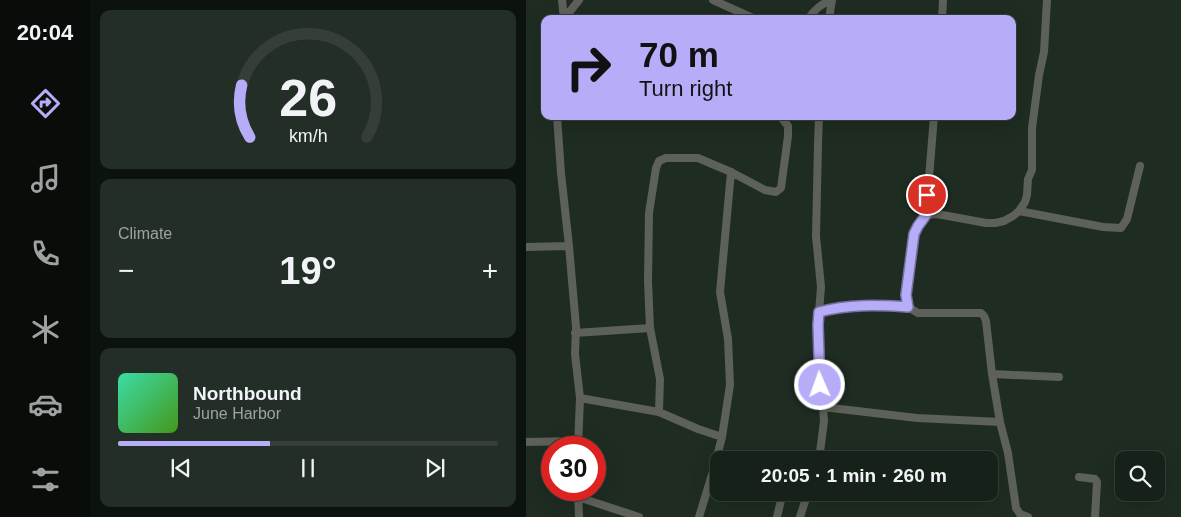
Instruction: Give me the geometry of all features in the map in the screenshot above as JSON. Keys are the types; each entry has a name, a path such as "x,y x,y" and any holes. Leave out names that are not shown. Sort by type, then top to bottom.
{"street":[{"path":"562,0 564,15"},
{"path":"567,15 580,0"},
{"path":"713,0 746,15"},
{"path":"811,15 815,9 825,2 832,0 830,15"},
{"path":"942,15 943,0"},
{"path":"926,215 937,214 986,223 996,223 1004,221 1019,211 1027,195 1028,179 1032,170 1032,128 1044,52 1047,0"},
{"path":"557,120 576,333 575,354 580,398 578,436"},
{"path":"658,412 660,379 650,328 648,281 649,213 656,168 659,162 666,158 698,158 731,172 765,190 776,192 781,188 788,136 788,126 783,120"},
{"path":"820,120 816,236 821,287 818,325 820,385 824,421 820,451"},
{"path":"908,307 906,295 914,234 926,215 934,120"},
{"path":"1019,211 1103,227 1121,228 1127,220 1140,166"},
{"path":"700,517 722,436 730,385 728,339 720,292 731,172"},
{"path":"526,247 569,246"},
{"path":"819,312 852,306 908,307 918,313 981,312 986,321 992,374 1000,422 1008,452 1016,508 1020,514 1028,517"},
{"path":"576,333 650,328"},
{"path":"992,374 1059,377"},
{"path":"580,398 658,412 698,429 722,436"},
{"path":"823,407 917,418 1000,422"},
{"path":"526,442 541,443"},
{"path":"1079,477 1095,479 1097,482 1095,517"},
{"path":"578,501 579,517"},
{"path":"597,501 640,517"},
{"path":"777,517 781,501"},
{"path":"800,517 805,501"}],"route":[{"path":"820,385 819,312 852,306 908,307 906,295 914,234 926,215 927,195"}]}
